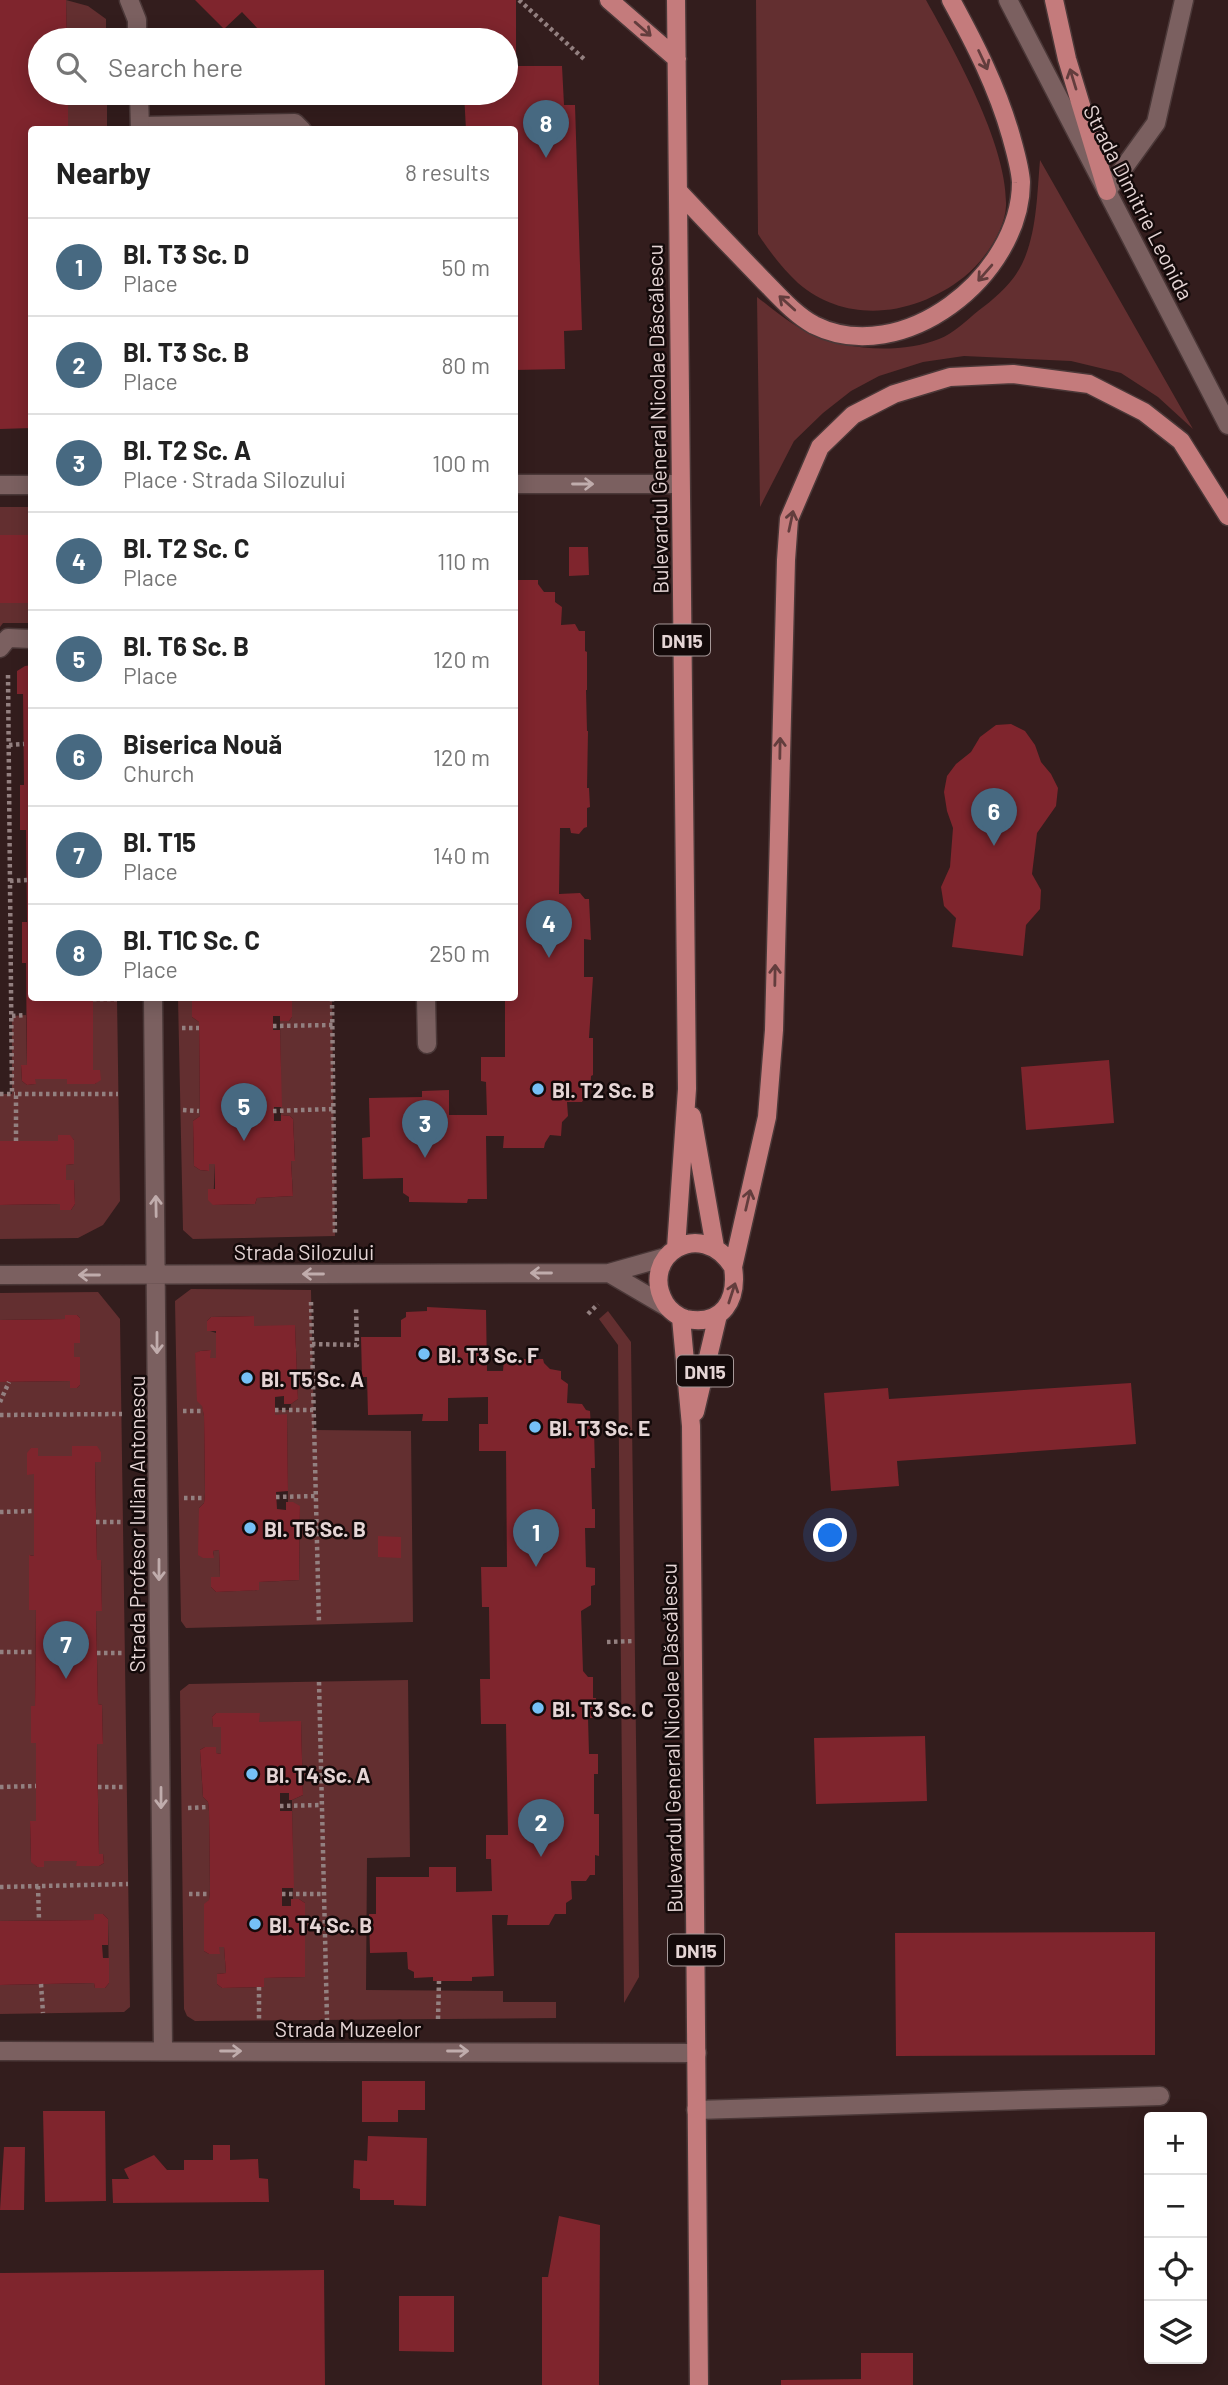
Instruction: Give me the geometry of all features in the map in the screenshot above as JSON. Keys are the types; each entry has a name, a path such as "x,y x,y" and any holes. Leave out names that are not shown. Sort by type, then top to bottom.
{"main road":[{"path":"609,0 677,59"},
{"name":"Bulevardul General Nicolae Dăscălescu","path":"671,1253 687,1089 676,0"},
{"path":"677,191 788,306 813,324 857,337 877,336 916,325 936,314 977,282 998,257 1013,229 1021,182 1016,156 983,59 951,0"},
{"path":"1054,0 1067,59 1108,191"},
{"path":"733,1267 767,1117 774,1030 789,519 820,447 853,415 894,394 950,377 1013,374 1089,384 1144,412 1181,441 1228,516"},
{"name":"Bulevardul General Nicolae Dăscălescu","path":"687,1089 715,1247"},
{"path":"671,1253 689,1243 702,1243 715,1247 726,1255 733,1267"},
{"name":"DN15","path":"671,1253 659,1273 659,1291 674,1313"},
{"name":"DN15","path":"718,1315 730,1302 736,1285 733,1267"},
{"path":"674,1313 700,1321 718,1315"},
{"name":"Bulevardul General Nicolae Dăscălescu","path":"674,1313 691,1426 699,2385"},
{"name":"Bulevardul General Nicolae Dăscălescu","path":"691,1426 718,1315"}],"street":[{"path":"129,0 136,28"},
{"name":"Strada Dimitrie Leonida","path":"1008,0 1228,425"},
{"path":"1108,191 1156,123 1184,0"},
{"path":"139,105 140,126"},
{"path":"202,126 295,123 298,126"},
{"path":"518,484 680,484"},
{"path":"0,485 28,485"},
{"path":"0,648 8,638 28,639"},
{"name":"Strada Profesor Iulian Antonescu","path":"153,1001 163,2050"},
{"path":"426,1001 427,1044"},
{"name":"Strada Silozului","path":"0,1275 609,1273 671,1253"},
{"path":"609,1273 674,1313"},
{"name":"Strada Muzeelor","path":"0,2051 697,2053"},
{"path":"696,2110 1160,2096"}],"path":[{"path":"519,0 584,59"},
{"path":"8,670 16,1141"},
{"path":"9,745 23,744"},
{"path":"10,881 27,880"},
{"path":"332,1001 335,1236"},
{"path":"12,1016 26,1015"},
{"path":"273,1026 333,1025"},
{"path":"178,1028 199,1028"},
{"path":"0,1094 118,1094"},
{"path":"179,1110 199,1111"},
{"path":"274,1111 333,1110"},
{"path":"311,1290 319,1623"},
{"path":"588,1314 598,1304"},
{"path":"312,1344 357,1345 356,1306"},
{"path":"0,1402 9,1382"},
{"path":"177,1411 203,1410"},
{"path":"275,1410 313,1410"},
{"path":"0,1415 122,1414"},
{"path":"276,1497 316,1496"},
{"path":"179,1498 204,1498"},
{"path":"0,1512 34,1511"},
{"path":"96,1522 123,1522"},
{"path":"607,1642 635,1642"},
{"path":"0,1652 35,1652"},
{"path":"97,1653 124,1653"},
{"path":"319,1682 327,2020"},
{"path":"0,1787 36,1786"},
{"path":"98,1787 126,1787"},
{"path":"281,1806 322,1805"},
{"path":"182,1808 208,1807"},
{"path":"0,1887 128,1884"},
{"path":"38,1886 39,1920"},
{"path":"182,1894 209,1894"},
{"path":"282,1895 323,1894"},
{"path":"438,2019 439,1981"},
{"path":"41,1984 43,2013"},
{"path":"259,1987 259,2020"}],"shaded area":[{"path":"66,0 88,6 106,19 106,28 67,28"},
{"path":"756,0 926,0 978,100 998,156 1004,182 1006,206 1002,226 985,255 964,277 925,300 904,307 860,310 838,306 818,297 798,283 772,253 758,234"},
{"path":"68,105 107,105 107,126 68,126"},
{"path":"1040,160 1193,429 1158,397 1121,373 1071,361 964,356 923,362 879,376 851,391 823,413 794,441 760,507 757,297 802,329 840,344 874,348 908,347 944,337 997,296 1022,264 1031,239"},
{"path":"0,507 28,507 28,535 0,535"},
{"path":"0,603 28,603 28,623 3,623 0,627"},
{"path":"93,1001 117,1001 120,1201 103,1225 78,1238 0,1239 0,1205 60,1204 60,1210 71,1210 75,1204 74,1181 66,1180 66,1165 74,1164 74,1140 70,1136 58,1135 58,1141 0,1141 0,1094 12,1094 12,1016 26,1015 27,1065 21,1066 22,1081 27,1085 35,1084 35,1079 67,1079 67,1084 95,1084 100,1079 100,1070 93,1070"},
{"path":"178,1001 192,1001 192,1017 199,1022 200,1116 193,1121 194,1166 208,1171 209,1164 215,1164 213,1205 255,1204 257,1198 293,1196 293,1119 281,1115 280,1021 289,1021 292,1017 292,1001 332,1001 335,1236 193,1239 183,1230"},
{"path":"191,1289 311,1290 314,1430 411,1431 413,1622 186,1628 181,1621 175,1301","holes":["254,1316 254,1326 295,1326 298,1399 291,1404 290,1410 275,1410 275,1415 287,1415 288,1502 300,1507 299,1580 259,1582 258,1590 216,1592 211,1587 211,1577 220,1577 219,1550 213,1551 214,1557 199,1508 204,1503 205,1493 204,1416 195,1354 210,1350 210,1358 216,1358 216,1333 207,1330 207,1321 211,1317"]},
{"path":"98,1292 120,1319 130,2007 124,2012 0,2014 0,1985 94,1983 95,1988 105,1988 109,1983 108,1919 103,1914 94,1914 94,1920 0,1921 0,1382 70,1381 70,1388 77,1388 80,1385 80,1358 74,1357 74,1343 80,1343 80,1318 77,1315 66,1315 65,1319 0,1320 0,1293","holes":["72,1446 101,1452 101,1461 95,1462 97,1560 101,1561 102,1611 96,1611 98,1704 102,1705 103,1744 97,1744 99,1854 103,1854 104,1863 99,1866 77,1866 77,1861 44,1861 44,1867 37,1867 31,1861 30,1822 36,1821 36,1743 31,1743 31,1707 35,1706 36,1610 29,1610 30,1555 34,1556 34,1474 28,1474 31,1448 38,1448 38,1456 72,1456"]},
{"path":"608,1311 631,1342 639,1977 624,2003 618,1345 599,1319"},
{"path":"408,1680 410,1857 367,1858 366,1990 503,1991 503,2002 556,2002 556,2018 195,2021 187,2016 184,2009 180,1691 189,1684","holes":["216,1713 259,1713 259,1722 301,1722 303,1795 292,1800 293,1899 305,1903 305,1977 264,1978 264,1987 222,1988 217,1984 217,1974 226,1973 224,1947 219,1947 219,1954 204,1951 210,1889 209,1811 208,1802 203,1797 200,1750 215,1747 216,1753 221,1754 221,1727 213,1726 212,1717"]}],"building":[{"path":"0,0 66,0 67,28 28,28 28,105 68,105 68,126 28,126 28,428 0,429"},
{"path":"195,0 516,0 516,28 257,28 242,12 223,28"},
{"path":"518,66 562,66 564,105 575,105 582,330 564,331 565,369 518,370 518,126 466,126 465,105 518,105"},
{"path":"0,535 28,535 28,603 0,603"},
{"path":"569,547 588,547 589,575 569,576"},
{"path":"518,580 538,580 544,592 555,592 555,602 562,607 561,625 575,624 579,631 585,631 587,788 590,807 587,808 587,827 579,834 571,833 570,828 560,828 559,894 580,893 585,899 589,899 591,940 584,939 584,977 593,977 589,1038 593,1038 593,1075 590,1096 585,1096 582,1102 567,1102 568,1116 562,1122 561,1136 550,1135 544,1148 503,1148 504,1136 486,1136 487,1199 468,1199 467,1203 409,1202 409,1197 403,1193 403,1178 363,1179 362,1138 370,1137 369,1098 422,1097 422,1091 449,1090 449,1115 487,1115 486,1082 481,1081 481,1057 505,1057 505,1001 518,1001"},
{"path":"28,666 28,1001 93,1001 93,1070 100,1070 101,1080 95,1084 67,1084 67,1079 35,1079 36,1084 27,1085 22,1081 21,1065 27,1065 26,963 22,963 22,922 27,922 26,830 20,830 20,785 24,785 23,694 17,694 17,671"},
{"path":"1011,724 1025,731 1058,788 1056,806 1037,833 1032,874 1041,890 1040,909 1026,925 1023,956 952,947 956,918 944,906 941,887 950,867 953,828 944,792 947,776 956,764 971,752 980,737 996,725"},
{"path":"192,1001 292,1001 292,1017 289,1021 280,1021 280,1016 273,1016 273,1030 280,1030 282,1107 274,1107 274,1121 281,1121 281,1115 293,1119 293,1196 257,1198 255,1204 213,1205 208,1200 208,1189 215,1189 215,1164 209,1164 209,1171 194,1166 193,1121 200,1116 199,1022 192,1017"},
{"path":"1109,1060 1114,1123 1026,1130 1021,1067"},
{"path":"58,1135 70,1135 74,1140 74,1164 66,1165 66,1180 74,1180 75,1204 71,1210 60,1210 60,1204 0,1205 0,1141 58,1141"},
{"path":"427,1307 486,1310 487,1371 503,1371 504,1359 543,1359 550,1369 561,1371 561,1379 568,1384 567,1403 582,1404 590,1411 591,1429 594,1430 595,1468 591,1468 595,1528 585,1528 586,1567 595,1568 595,1585 591,1586 591,1605 581,1611 583,1671 588,1677 593,1677 593,1698 596,1698 597,1718 588,1718 589,1754 598,1754 598,1774 594,1774 594,1814 599,1814 599,1856 595,1855 595,1875 590,1875 586,1881 571,1881 572,1899 566,1903 566,1914 555,1914 549,1925 507,1925 508,1915 492,1915 494,1976 472,1977 472,1981 414,1978 414,1972 408,1969 407,1952 370,1953 369,1914 376,1914 376,1877 429,1877 429,1867 456,1867 456,1892 492,1891 491,1859 486,1859 486,1835 508,1835 506,1724 481,1724 480,1679 490,1679 489,1607 482,1607 481,1567 507,1567 506,1451 479,1451 479,1424 488,1424 488,1397 448,1398 448,1421 422,1421 423,1414 368,1415 367,1377 362,1377 361,1337 401,1337 401,1320 406,1317 406,1312 427,1311"},
{"path":"65,1315 77,1315 80,1318 80,1343 74,1343 74,1357 80,1357 80,1385 70,1388 70,1381 0,1382 0,1320 65,1319"},
{"path":"254,1316 254,1326 295,1325 298,1399 291,1404 284,1404 284,1396 275,1397 275,1415 287,1414 288,1491 276,1492 277,1509 286,1510 286,1502 300,1506 299,1580 259,1582 259,1590 216,1592 211,1587 211,1577 220,1577 219,1550 213,1551 214,1558 198,1555 199,1508 204,1503 205,1493 204,1416 202,1406 197,1401 195,1353 211,1350 210,1358 216,1358 216,1331 207,1331 207,1321 211,1317"},
{"path":"1131,1383 1136,1444 897,1461 899,1486 831,1491 824,1393 888,1388 889,1399"},
{"path":"72,1446 97,1446 101,1452 101,1462 95,1462 97,1560 101,1560 102,1611 96,1611 98,1704 102,1705 103,1744 97,1744 99,1854 103,1854 104,1863 99,1866 76,1866 77,1861 44,1861 44,1867 37,1867 31,1862 30,1821 36,1821 36,1743 31,1743 31,1706 35,1706 36,1610 29,1610 29,1555 34,1556 34,1474 27,1475 27,1453 31,1448 38,1448 38,1456 72,1456"},
{"path":"378,1536 401,1537 401,1558 378,1557"},
{"path":"216,1713 260,1713 259,1722 301,1721 303,1795 289,1800 289,1793 280,1793 280,1811 292,1811 294,1888 282,1888 282,1906 291,1906 291,1899 299,1899 305,1903 305,1977 264,1978 264,1987 222,1988 217,1984 217,1974 226,1973 224,1947 219,1947 220,1954 204,1951 204,1904 209,1900 210,1889 209,1811 208,1802 203,1797 200,1750 216,1747 216,1753 221,1754 221,1727 213,1727 212,1717"},
{"path":"925,1736 927,1801 816,1804 814,1738"},
{"path":"94,1914 103,1914 108,1919 108,1945 102,1945 103,1958 109,1958 109,1983 105,1988 95,1988 94,1983 0,1985 0,1921 94,1920"},
{"path":"1155,1932 1155,2055 896,2056 895,1933"},
{"path":"362,2081 425,2081 425,2110 398,2110 398,2122 362,2122"},
{"path":"43,2111 105,2111 106,2201 45,2202"},
{"path":"368,2136 427,2138 426,2206 394,2205 394,2200 360,2200 360,2189 353,2188 354,2160 367,2161"},
{"path":"213,2145 230,2145 230,2160 258,2159 259,2178 268,2179 269,2202 113,2203 112,2179 129,2179 124,2169 154,2155 167,2170 184,2170 184,2160 213,2160"},
{"path":"4,2147 25,2147 24,2210 0,2210"},
{"path":"559,2216 600,2225 599,2385 542,2385 542,2277 548,2277"},
{"path":"324,2270 325,2385 0,2385 0,2273"},
{"path":"399,2296 454,2296 454,2352 399,2351"},
{"path":"861,2353 913,2353 913,2385 781,2385 781,2380 861,2379"}],"place":[{"name":"Bl. T1C Sc. C","path":"546,158"},
{"name":"Biserica Nouă","path":"994,846"},
{"name":"Bl. T2 Sc. C","path":"549,958"},
{"name":"Bl. T2 Sc. B","path":"538,1089"},
{"name":"Bl. T6 Sc. B","path":"244,1141"},
{"name":"Bl. T2 Sc. A","path":"425,1158"},
{"name":"Bl. T3 Sc. F","path":"424,1354"},
{"name":"Bl. T5 Sc. A","path":"247,1378"},
{"name":"Bl. T3 Sc. E","path":"535,1427"},
{"name":"Bl. T5 Sc. B","path":"250,1528"},
{"name":"Bl. T3 Sc. D","path":"536,1567"},
{"name":"Bl. T15","path":"66,1679"},
{"name":"Bl. T3 Sc. C","path":"538,1708"},
{"name":"Bl. T4 Sc. A","path":"252,1774"},
{"name":"Bl. T3 Sc. B","path":"541,1857"},
{"name":"Bl. T4 Sc. B","path":"255,1924"}]}
